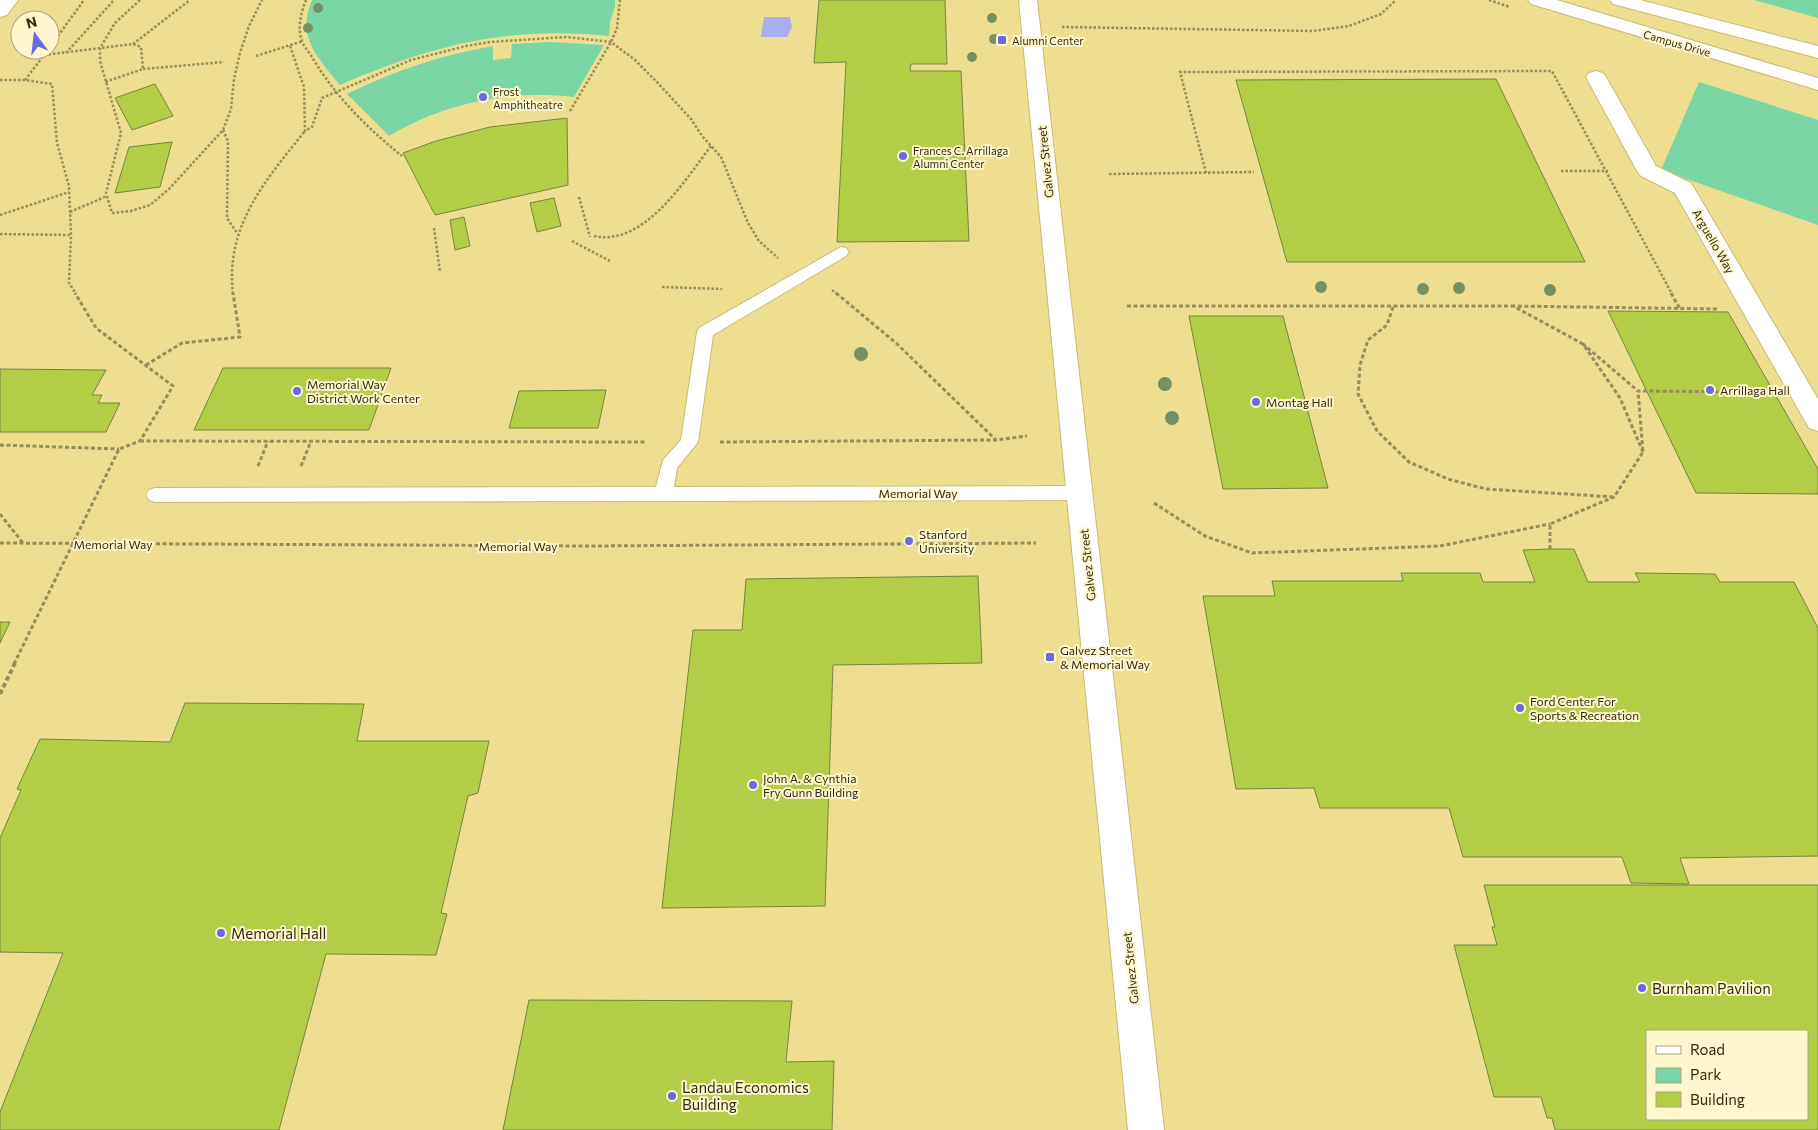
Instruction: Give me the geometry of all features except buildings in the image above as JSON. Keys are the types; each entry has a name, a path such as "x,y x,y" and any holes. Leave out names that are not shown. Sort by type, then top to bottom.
{"street":[{"path":"0,11 9,0"},
{"name":"Campus Drive","path":"1537,0 1818,84"},
{"path":"1619,0 1818,52"},
{"name":"Galvez Street","path":"1030,13 1146,1130"},
{"path":"1596,77 1648,171"},
{"name":"Arguello Way","path":"1648,171 1683,188 1818,421"}],"lane":[{"path":"664,494 669,465 689,442 705,332 841,252"},
{"name":"Memorial Way","path":"155,495 1080,492"}],"path":[{"path":"60,33 84,0"},
{"path":"66,53 114,0"},
{"path":"140,0 115,23 100,48 100,62 121,133 106,193 112,213 131,211 150,205 169,189 223,130 231,109 234,79 248,26 262,0"},
{"path":"133,44 190,0"},
{"path":"306,0 299,18 302,41 324,77 369,128 402,156"},
{"path":"570,111 611,42 617,28 620,0"},
{"path":"1030,13 1313,30 1349,26 1381,14 1396,0"},
{"path":"146,364 182,343 240,337 232,260 237,233 272,172 305,131 312,126 322,98 411,60 490,42 566,38 611,42 635,60 656,81 691,119 702,136 721,157 736,197 759,241 776,256 805,274"},
{"path":"256,56 302,41"},
{"path":"60,54 133,44 141,47 142,69"},
{"path":"290,46 303,77 305,90 305,131"},
{"path":"25,80 40,60"},
{"path":"105,82 142,69 224,62"},
{"path":"1206,173 1180,72 1552,71 1680,309"},
{"path":"0,80 25,80 52,84 57,143 69,192 71,235 69,283 96,328 173,386 140,441"},
{"path":"223,130 228,141 227,218 237,233"},
{"path":"579,197 592,237 610,238 624,233 643,224 659,212 711,146"},
{"path":"1561,171 1648,171"},
{"path":"1109,174 1254,172"},
{"path":"0,215 69,192"},
{"path":"70,212 107,196"},
{"path":"434,228 440,272"},
{"path":"0,234 71,235"},
{"path":"572,241 610,261"},
{"path":"827,286 896,343 996,440"},
{"path":"662,287 732,289"},
{"path":"1127,306 1513,306 1753,309"},
{"path":"1513,306 1583,344 1638,391 1802,392"},
{"path":"1393,307 1388,325 1368,340 1360,365 1358,394 1378,431 1409,462 1448,479 1486,490 1614,497"},
{"path":"1583,344 1620,398 1643,452"},
{"path":"1154,503 1205,536 1252,552 1440,546 1550,524 1614,497 1643,452 1638,391"},
{"path":"717,442 996,440 1027,436"},
{"path":"0,445 119,449 140,441 647,442"},
{"path":"0,694 119,449"},
{"path":"0,514 24,544"},
{"path":"1550,524 1550,549"},
{"name":"Memorial Way","path":"0,543 600,546 1036,543"}],"shaded area":[{"name":"Stanford University","path":"0,0 1818,0 1818,1130 0,1130"}],"green space":[{"path":"312,0 615,0 615,6 610,22 609,36 537,34 471,42 407,59 340,85 317,56 308,36 308,13"},
{"path":"1754,0 1818,0 1818,18"},
{"path":"550,42 604,45 574,97 525,95 478,101 433,115 389,136 347,94 400,71 455,54 493,46 493,60 511,58 512,44"},
{"path":"1699,82 1818,120 1818,225 1661,170"}],"water":[{"path":"764,17 790,17 792,27 787,37 761,37"}],"place":[{"name":"Alumni Center","path":"1002,40"},
{"name":"Frost Amphitheatre","path":"483,97"},
{"name":"Frances C. Arrillaga Alumni Center","path":"903,156"},
{"name":"Arrillaga Hall","path":"1710,390"},
{"name":"Memorial Way District Work Center","path":"297,391"},
{"name":"Montag Hall","path":"1256,402"},
{"name":"Stanford University","path":"909,541"},
{"name":"Galvez Street & Memorial Way","path":"1050,657"},
{"name":"Ford Center For Sports & Recreation","path":"1520,708"},
{"name":"John A. & Cynthia Fry Gunn Building","path":"753,785"},
{"name":"Memorial Hall","path":"221,933"},
{"name":"Burnham Pavilion","path":"1642,988"},
{"name":"Landau Economics Building","path":"672,1096"}]}
